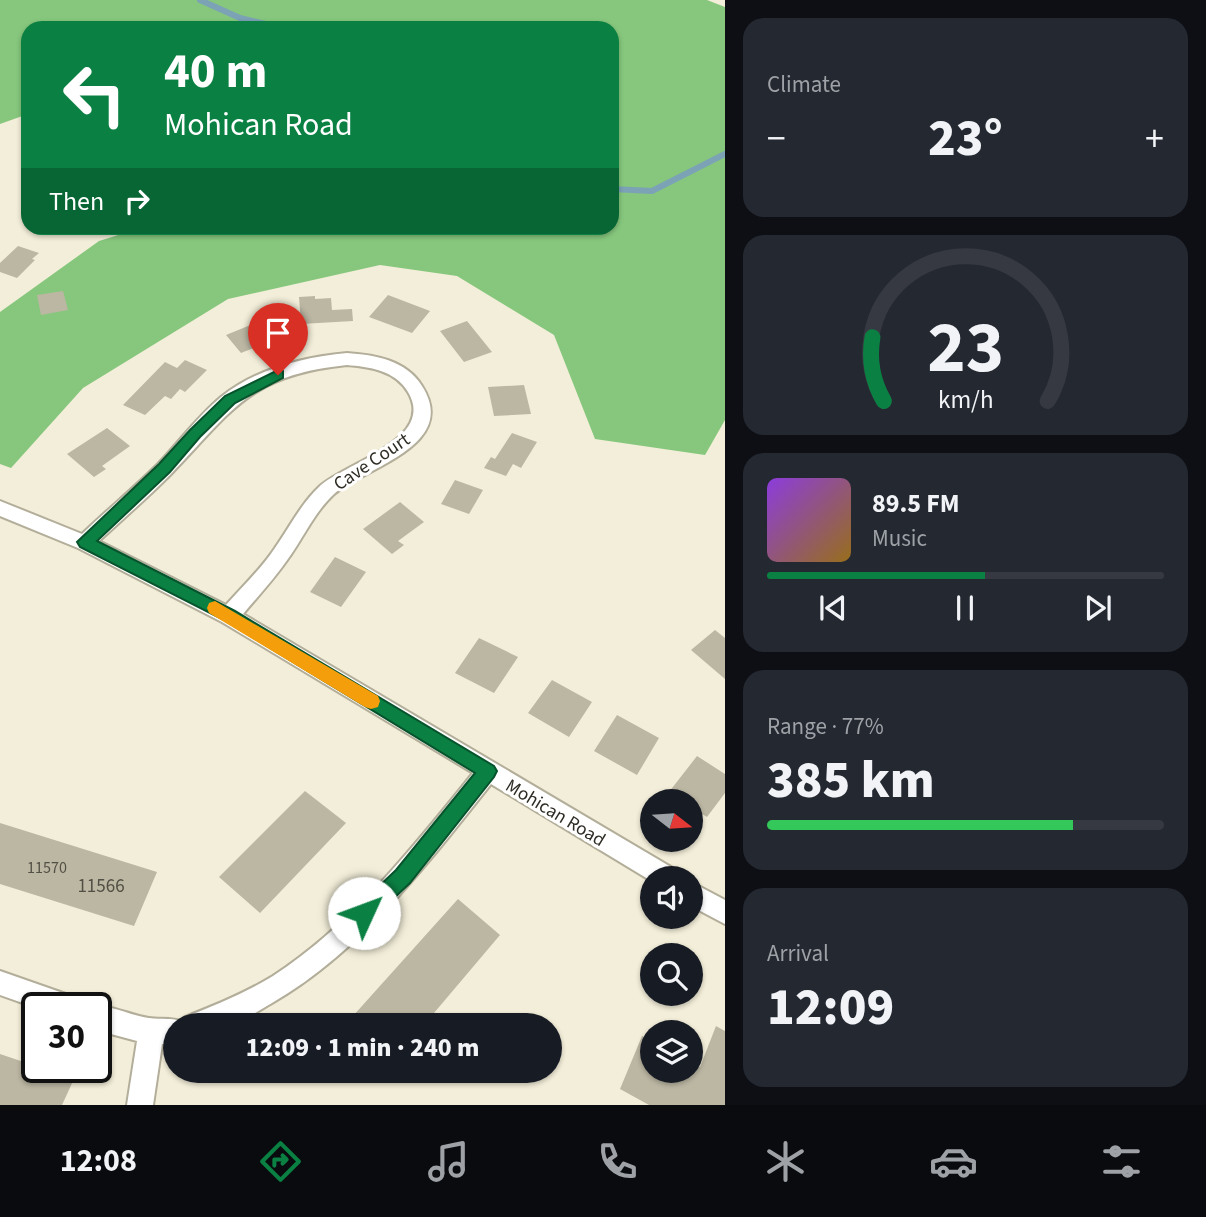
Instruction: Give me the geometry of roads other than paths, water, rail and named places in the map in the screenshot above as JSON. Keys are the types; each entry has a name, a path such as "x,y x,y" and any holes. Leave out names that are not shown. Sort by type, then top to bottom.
{"street":[{"name":"Cave Court","path":"85,542 165,468 221,408 248,389 278,375 337,358 376,362 394,369 418,391 422,405 417,429 388,454 351,473 328,490 309,510 277,561 229,616"},
{"name":"Mohican Road","path":"0,508 85,542 229,616 648,866"},
{"path":"229,1013 265,996 305,968 403,877 488,771"},
{"path":"703,899 725,912"},
{"path":"0,983 26,992"},
{"path":"112,1020 163,1031 140,1105"}],"waterway":[{"path":"200,0 253,21"},
{"path":"619,189 652,191 725,154"}]}
